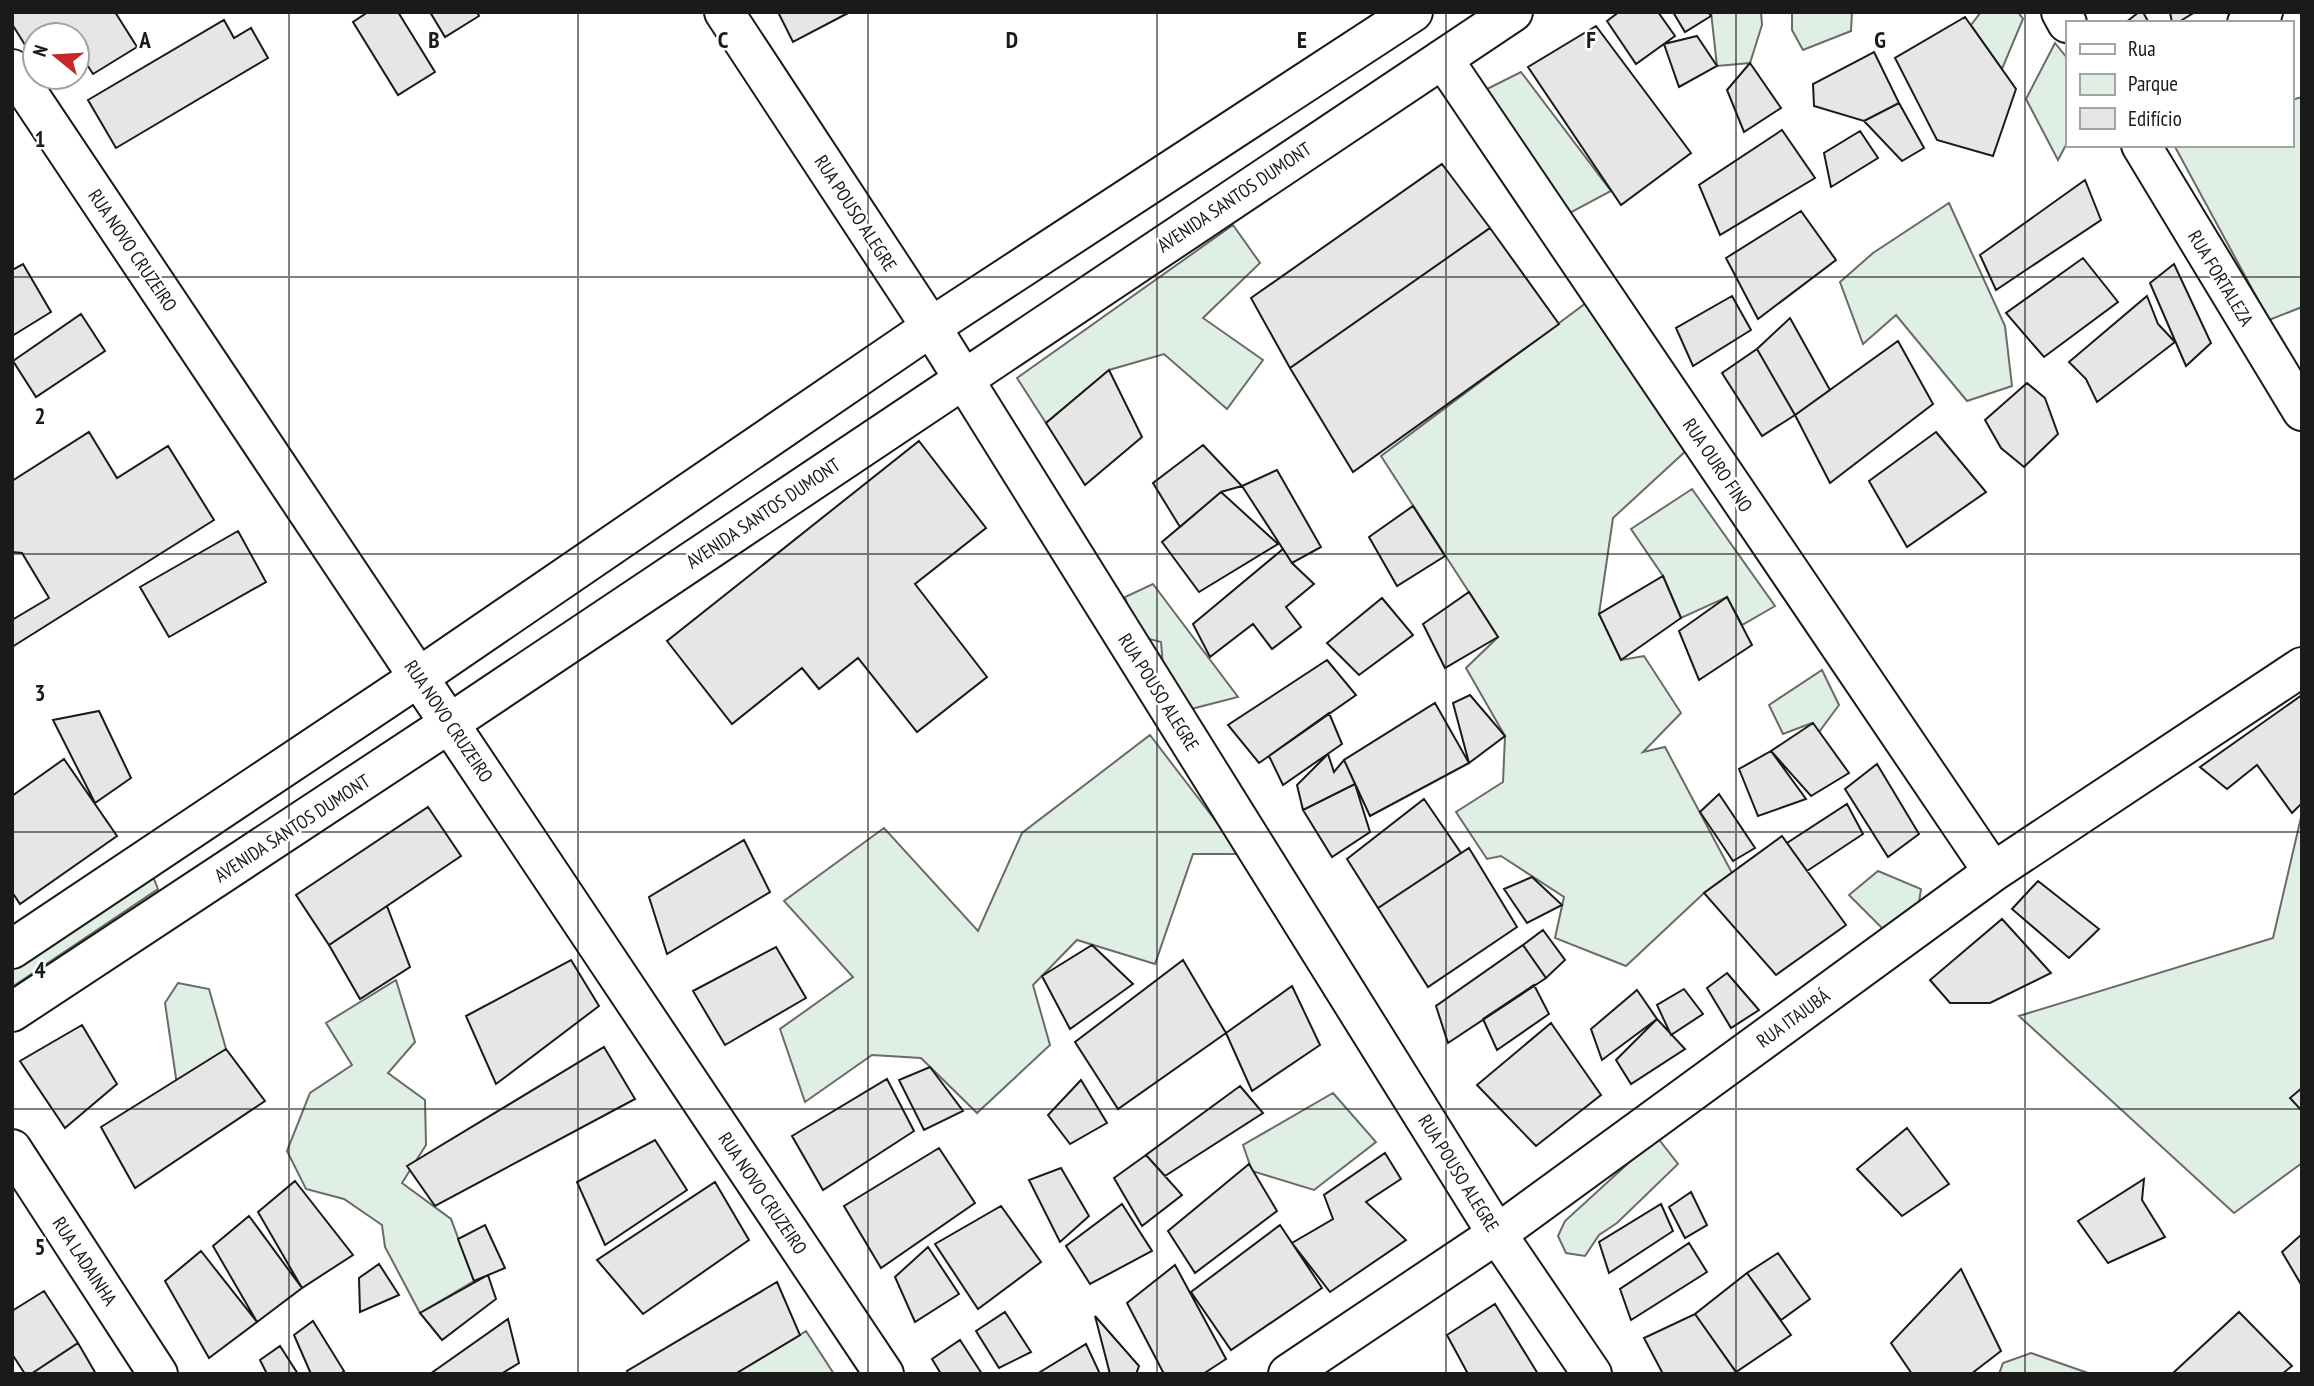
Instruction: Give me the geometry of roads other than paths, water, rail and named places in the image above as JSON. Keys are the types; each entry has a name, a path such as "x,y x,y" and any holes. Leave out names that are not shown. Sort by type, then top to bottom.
{"street":[{"name":"RUA POUSO ALEGRE","path":"724,12 931,327 1497,1234 1592,1374"},
{"path":"12,949 419,677 931,327 1413,12"},
{"name":"AVENIDA SANTOS DUMONT","path":"12,1012 450,723 1513,12"},
{"name":"RUA OURO FINO","path":"1443,59 1993,872"},
{"name":"RUA NOVO CRUZEIRO","path":"12,69 884,1374"},
{"name":"RUA FORTALEZA","path":"2142,147 2302,411"},
{"name":"RUA ITAJUBÁ","path":"1288,1374 1497,1234 1993,872 2302,667"},
{"name":"RUA LADAINHA","path":"12,1149 158,1374"}]}
